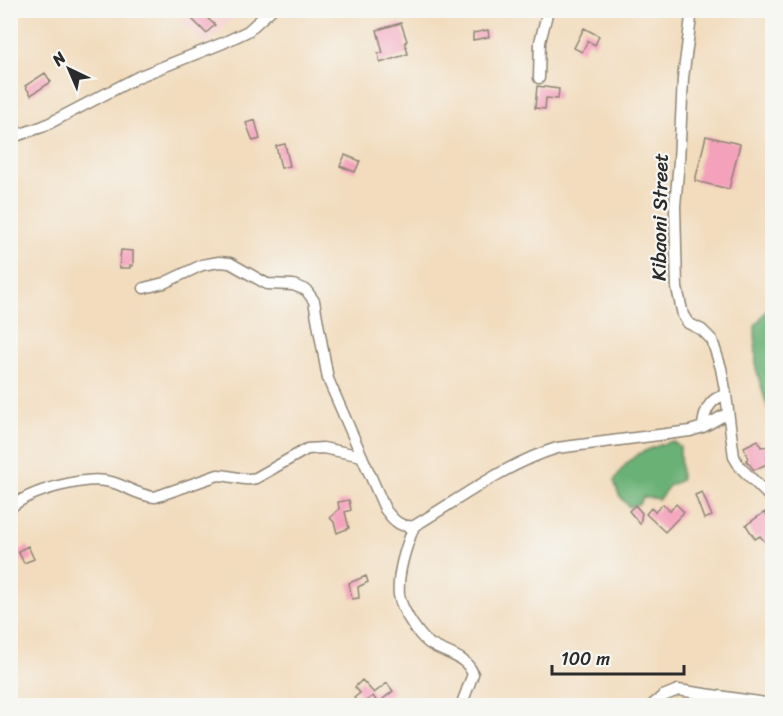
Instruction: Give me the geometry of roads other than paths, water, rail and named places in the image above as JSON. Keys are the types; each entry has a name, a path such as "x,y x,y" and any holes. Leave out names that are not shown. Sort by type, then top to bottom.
{"street":[{"path":"10,138 44,126 140,76 248,31 271,10"},
{"path":"538,78 540,42 548,10"},
{"name":"Kibaoni Street","path":"692,10 683,78 675,206 676,288 683,315 688,323 702,330 712,340 721,368 734,457 740,467 772,499"},
{"path":"144,288 164,283 202,264 219,262 230,263 267,284 293,285 306,290 314,301 319,322 325,370 385,509 391,517 406,527 414,526 479,486 541,453 557,448 625,441 703,428 728,413"},
{"path":"703,428 708,406 716,399 726,395"},
{"path":"10,508 31,494 86,479 112,482 154,497 218,475 227,475 247,481 307,448 323,448 362,456"},
{"path":"414,526 400,577 401,603 415,628 430,644 456,656 471,668 473,674 461,705"},
{"path":"651,705 663,696 678,690 772,704"}]}
